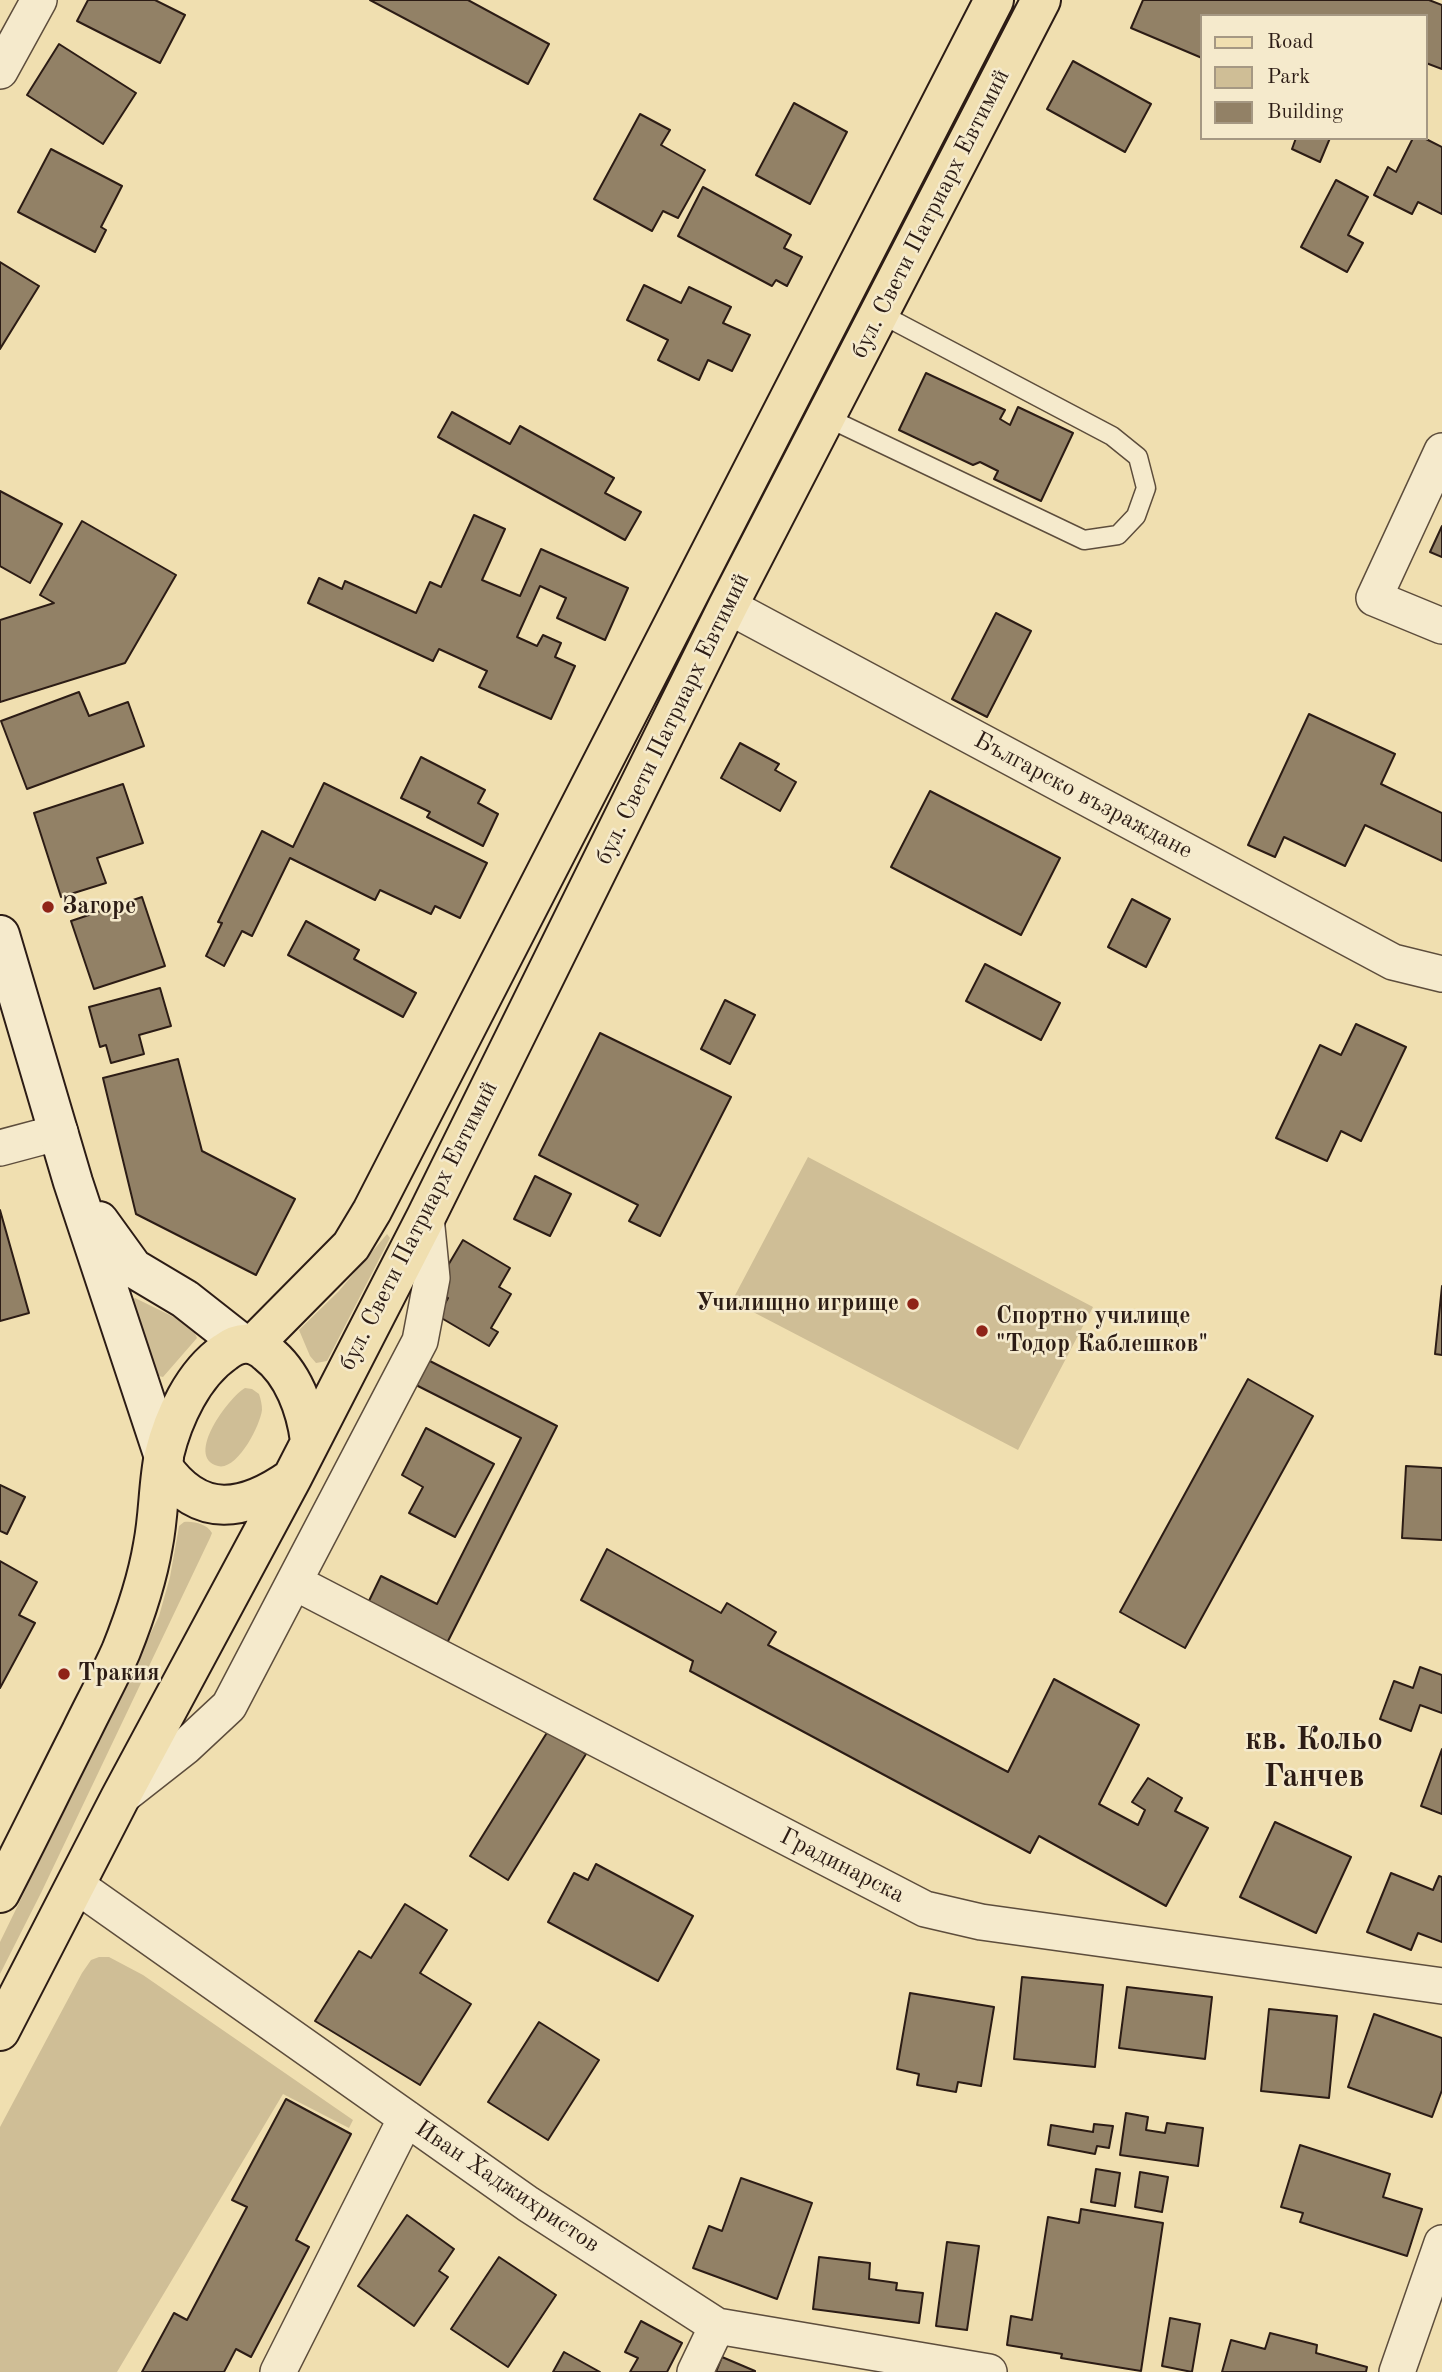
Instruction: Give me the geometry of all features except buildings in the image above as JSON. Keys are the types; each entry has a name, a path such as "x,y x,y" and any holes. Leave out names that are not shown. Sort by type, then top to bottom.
{"main road":[{"name":"бул. Свети Патриарх Евтимий","path":"248,1343 351,1246 372,1211 993,0"},
{"name":"бул. Свети Патриарх Евтимий","path":"310,1441 426,1217 728,606 1041,0"},
{"path":"0,1893 11,1845 120,1654 139,1605 153,1544 163,1462 179,1413 191,1389 220,1355 248,1343 276,1360 285,1371 303,1409 310,1441 120,1798 0,2031"},
{"path":"163,1462 177,1484 188,1493 214,1505 231,1506 262,1497 292,1478"}],"street":[{"path":"0,71 39,0"},
{"path":"1432,621 1374,598 1442,451"},
{"name":"Българско възраждане","path":"728,606 1393,962 1442,974"},
{"path":"0,935 73,1182 163,1462"},
{"path":"0,1148 60,1132"},
{"path":"73,1182 133,1268 185,1299 248,1343"},
{"path":"120,1798 185,1746 229,1706 420,1340 432,1278 426,1217"},
{"name":"Градинарска","path":"294,1582 925,1909 950,1917 981,1922 1442,1986"},
{"name":"Иван Хаджихристов","path":"76,1885 528,2204 717,2326 989,2372"},
{"path":"278,2372 406,2118"},
{"path":"1397,2372 1442,2242"},
{"path":"695,2372 717,2326"}],"lane":[{"path":"826,417 1084,540 1118,535 1136,516 1146,488 1138,457 1112,436 879,313"}],"green space":[{"name":"Училищно игрище","path":"808,1157 1093,1307 1018,1450 732,1301"},
{"path":"387,1234 390,1238 327,1361 316,1363 310,1356 299,1330 339,1291"},
{"path":"135,1298 192,1326 197,1338 163,1377 155,1375 132,1300"},
{"path":"245,1388 259,1394 262,1408 260,1417 240,1455 225,1466 218,1466 209,1460 207,1440 220,1414"},
{"path":"184,1522 204,1525 212,1533 210,1538 0,1974 0,1942 159,1616 170,1577 179,1526"},
{"path":"109,1957 143,1975 353,2120 349,2128 283,2094 117,2372 0,2372 0,2127 82,1973 91,1960"}],"place":[{"name":"Загоре","path":"48,907"},
{"name":"Училищно игрище","path":"913,1304"},
{"name":"Спортно училище \"Тодор Каблешков\"","path":"982,1331"},
{"name":"Тракия","path":"64,1674"}],"district":[{"name":"кв. Кольо Ганчев","path":"1314,1760"}]}
